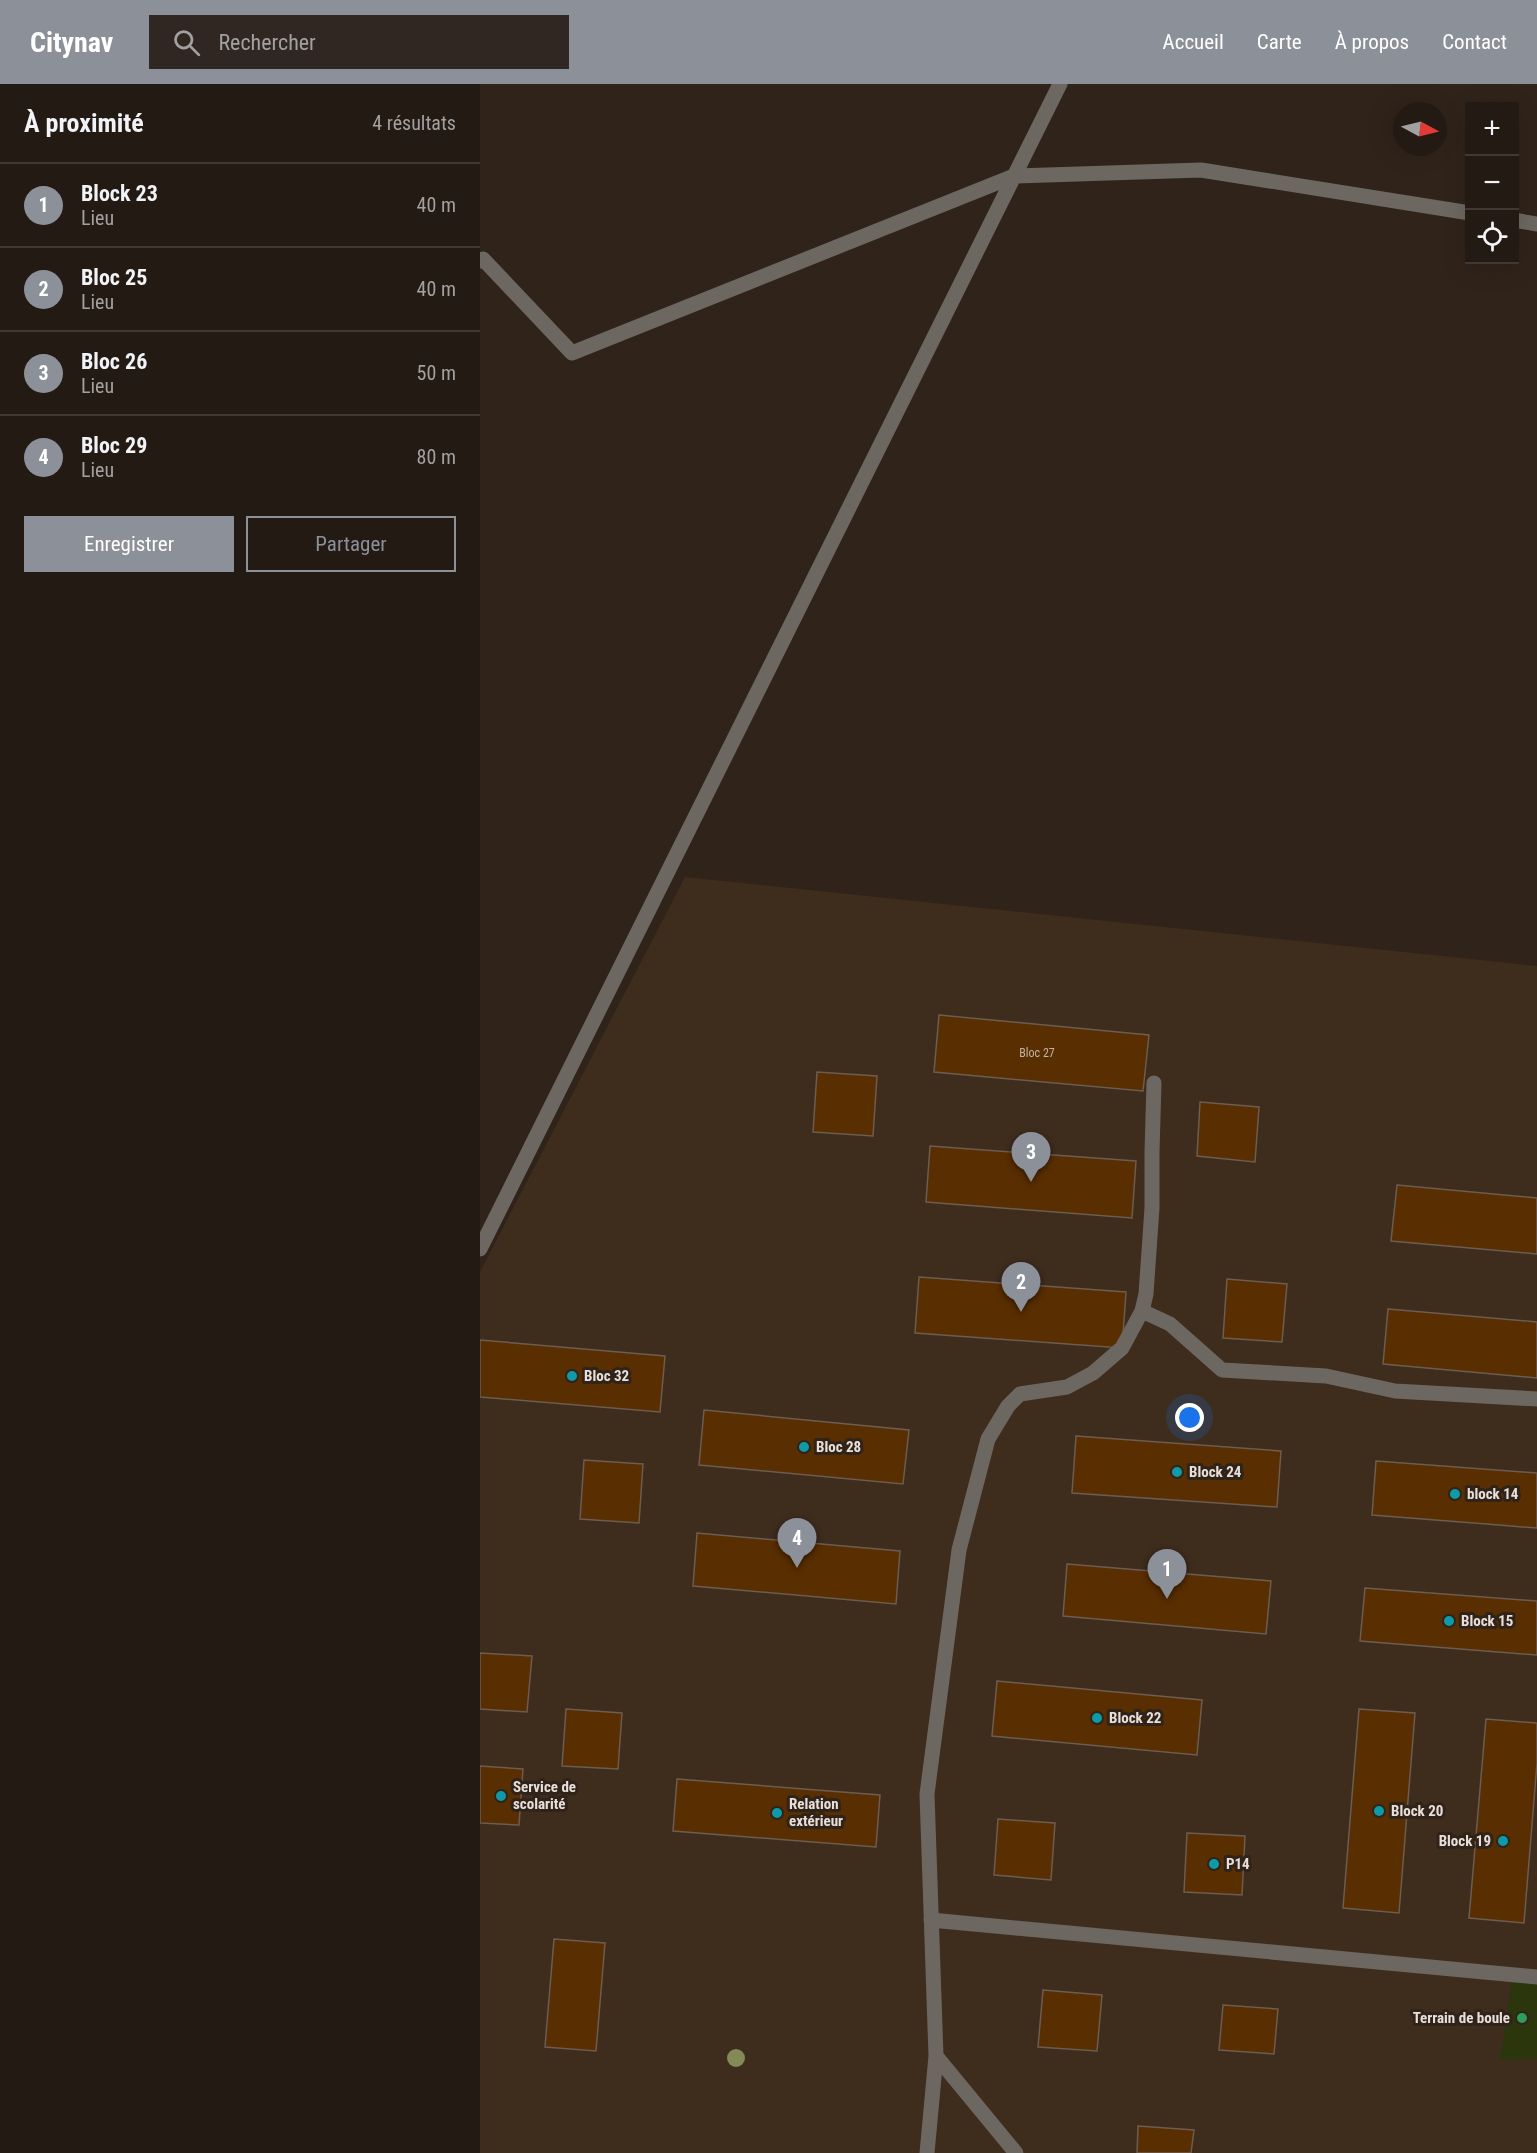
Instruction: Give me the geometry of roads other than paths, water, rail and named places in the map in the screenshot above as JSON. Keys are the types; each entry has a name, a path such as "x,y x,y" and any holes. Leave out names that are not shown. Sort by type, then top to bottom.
{"street":[{"path":"480,1249 1060,84"},
{"path":"480,261 483,259 572,353 1014,176 1202,170 1465,212"},
{"path":"1519,221 1537,224"},
{"path":"927,2153 936,2056 927,1794 959,1550 988,1439 1008,1407 1020,1394 1067,1387 1093,1373 1122,1348 1142,1311 1146,1294 1152,1208 1154,1083"},
{"path":"1142,1311 1170,1324 1222,1371 1326,1376 1395,1391 1537,1399"},
{"path":"932,1920 1537,1977"},
{"path":"936,2056 1016,2153"}],"place":[{"name":"Bloc 26","path":"1031,1182"},
{"name":"Bloc 25","path":"1021,1312"},
{"name":"Bloc 32","path":"572,1376"},
{"name":"Bloc 28","path":"804,1447"},
{"name":"Block 24","path":"1177,1472"},
{"name":"block 14","path":"1455,1494"},
{"name":"Bloc 29","path":"797,1568"},
{"name":"Block 23","path":"1167,1599"},
{"name":"Block 15","path":"1449,1621"},
{"name":"Block 22","path":"1097,1718"},
{"name":"Service de scolarité","path":"501,1796"},
{"name":"Block 20","path":"1379,1811"},
{"name":"Relation extérieur","path":"777,1813"},
{"name":"Block 19","path":"1503,1841"},
{"name":"P14","path":"1214,1864"},
{"name":"Terrain de boule","path":"1522,2018"}]}
